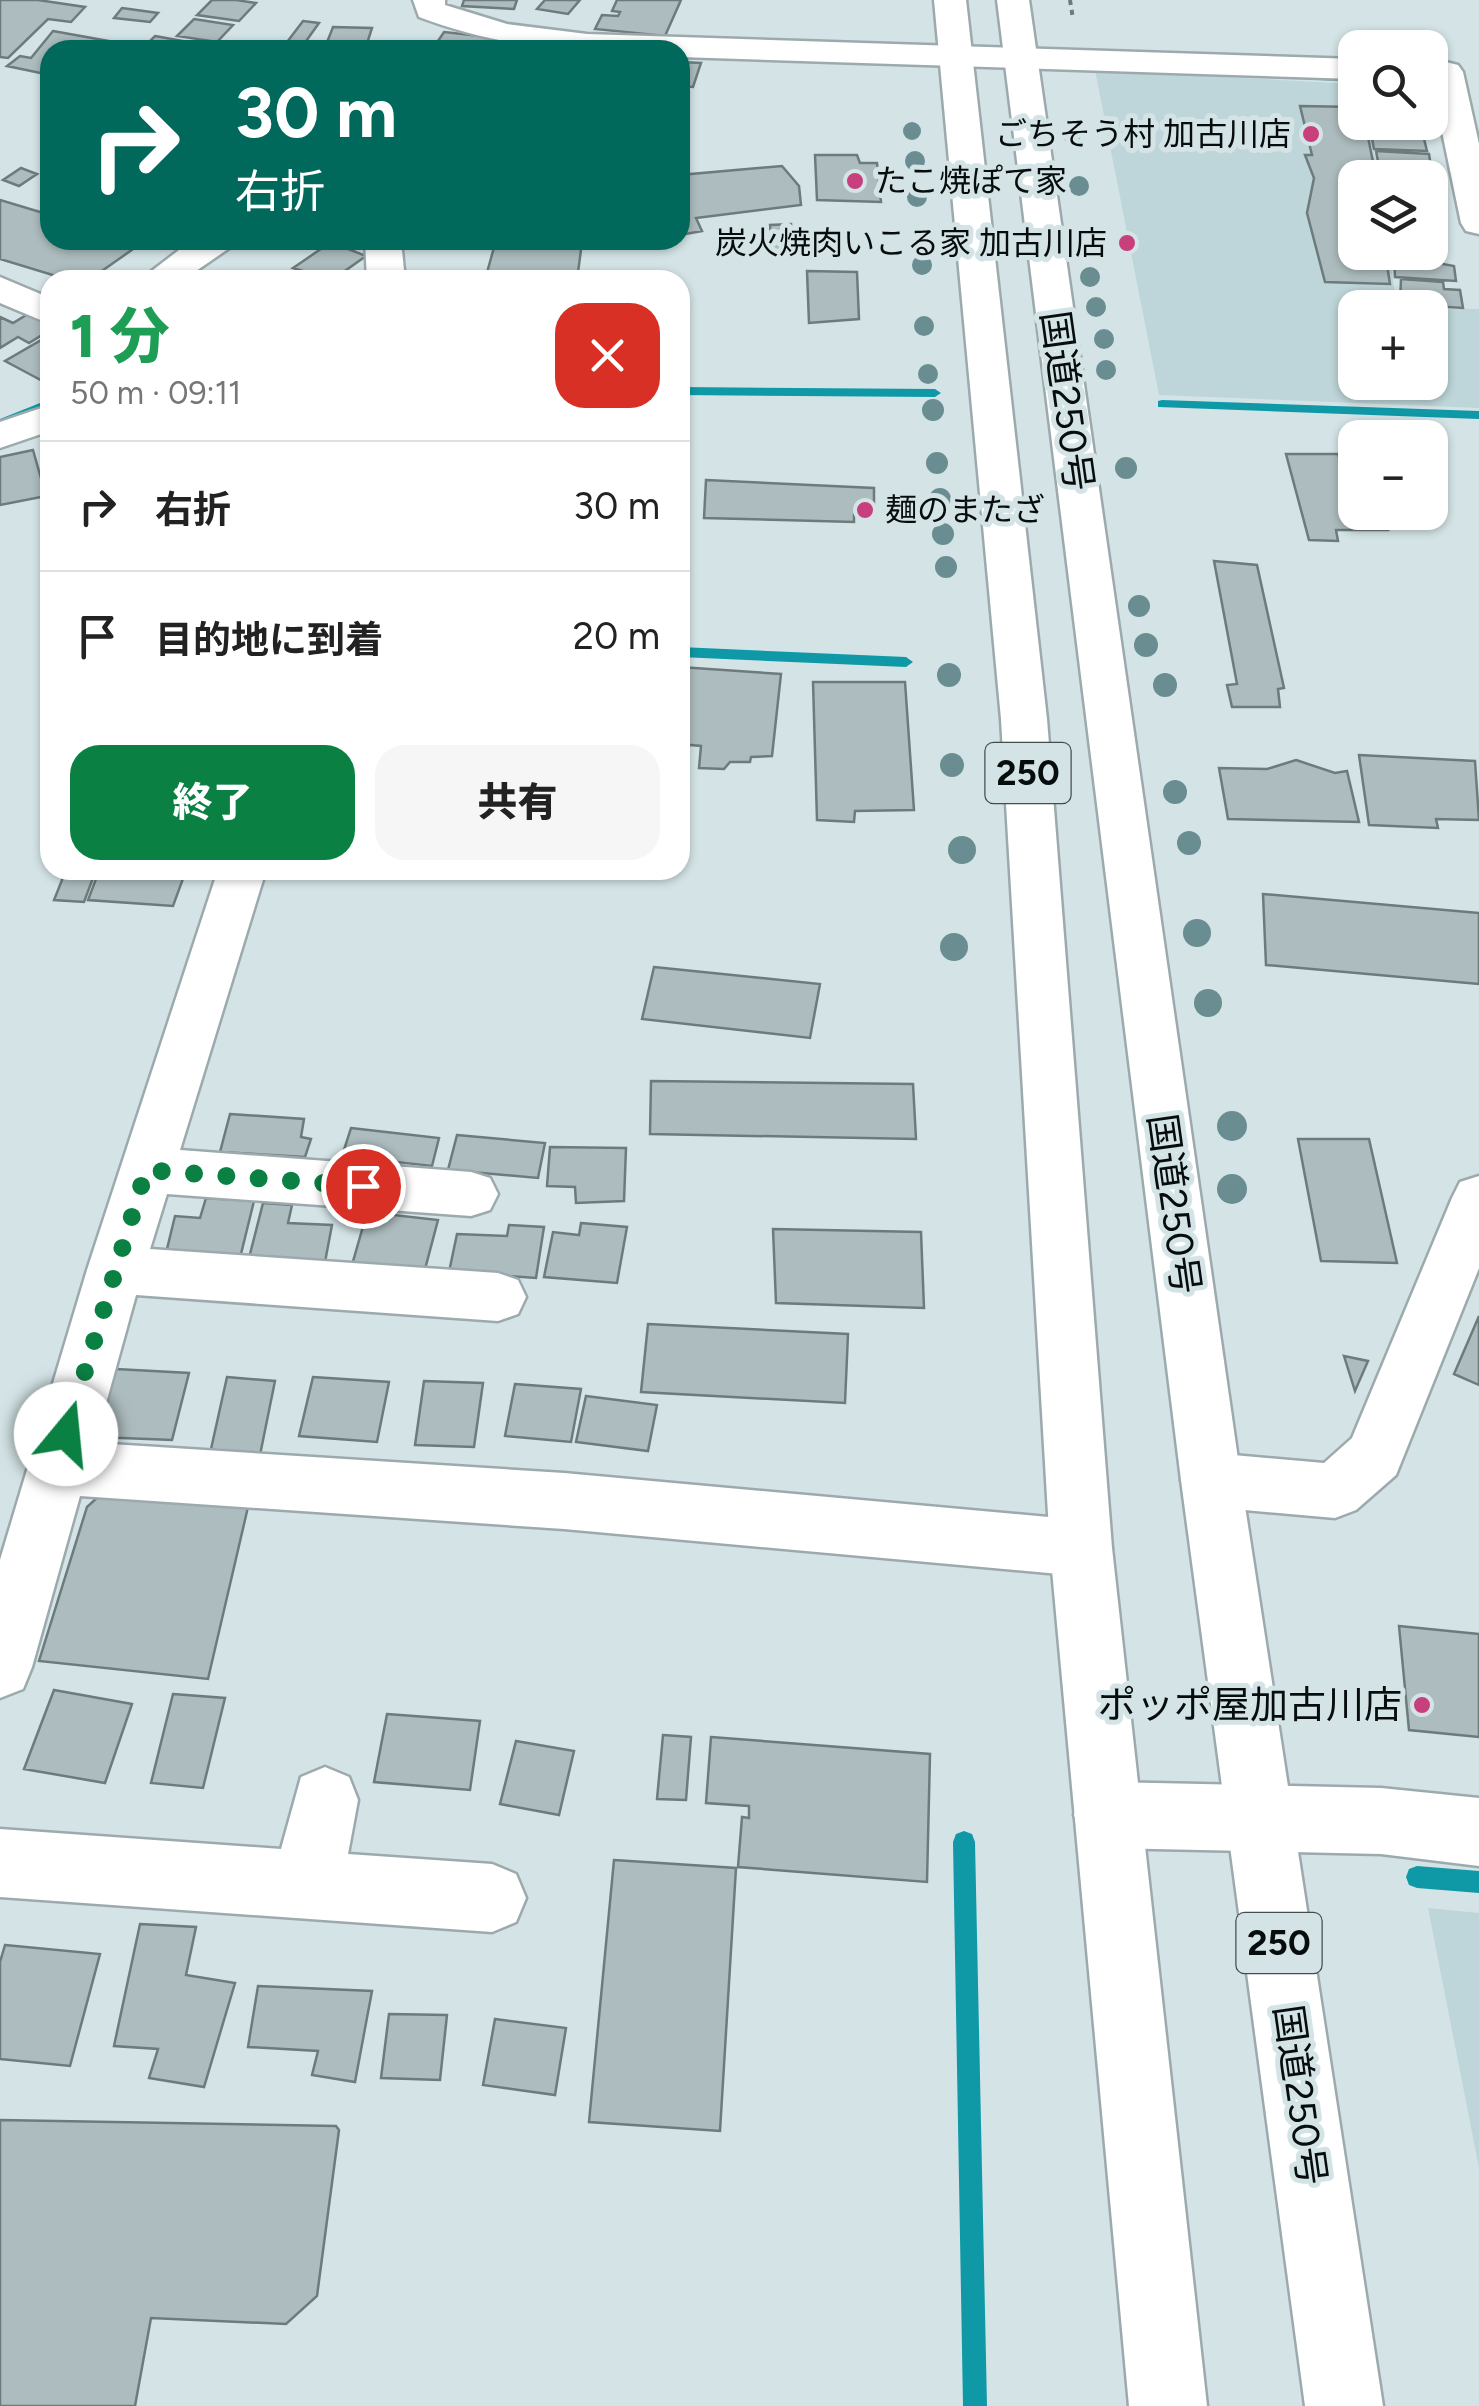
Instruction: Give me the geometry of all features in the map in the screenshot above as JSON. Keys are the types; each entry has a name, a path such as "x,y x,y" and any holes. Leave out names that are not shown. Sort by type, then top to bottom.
{"main road":[{"path":"429,0 430,10 466,26 537,40"},
{"name":"国道250号","path":"950,0 1024,719 1081,1548 1168,2406"},
{"name":"国道250号","path":"1013,0 1211,1480 1344,2406"},
{"path":"556,40 594,14"},
{"path":"690,48 1338,68"},
{"path":"1452,72 1479,223"},
{"path":"173,270 200,250"},
{"path":"0,288 40,308"},
{"path":"0,436 40,421"},
{"path":"5,1628 239,880"},
{"path":"146,1170 472,1194"},
{"path":"1211,1480 1335,1492 1375,1456 1479,1198"},
{"path":"115,1270 498,1298"},
{"path":"56,1467 564,1501 1081,1548"},
{"path":"308,1884 324,1800"},
{"path":"1107,1814 1382,1821 1479,1832"},
{"path":"0,1863 492,1898"}],"shaded area":[{"path":"1095,70 1338,83 1338,140 1371,140 1376,160 1338,160 1338,270 1392,270 1395,290 1338,290 1338,400 1448,400 1448,309 1479,309 1479,408 1159,395"},
{"path":"1428,1908 1479,1913 1479,2168"}],"building":[{"path":"0,0 38,0 85,7 71,22 48,19 8,58 0,57"},
{"path":"212,0 256,3 239,21 197,15"},
{"path":"464,0 517,0 514,9 462,6"},
{"path":"545,0 580,0 568,14 537,9"},
{"path":"617,0 681,0 665,36 595,29 602,15 618,16 620,12 612,11"},
{"path":"122,8 158,13 150,22 114,18"},
{"path":"194,19 233,25 219,40 177,36"},
{"path":"303,21 319,23 307,40 289,40"},
{"path":"333,27 372,28 368,40 328,40"},
{"path":"53,31 103,40 46,40"},
{"path":"444,32 498,38 497,40 439,40"},
{"path":"40,47 40,73 7,66 20,56 31,58"},
{"path":"690,62 701,63 693,87"},
{"path":"1300,106 1338,107 1338,140 1369,140 1373,160 1338,160 1338,270 1388,270 1390,284 1325,282 1307,213 1314,178 1305,155 1312,155"},
{"path":"1372,140 1424,140 1427,151 1374,149"},
{"path":"1376,151 1429,154 1430,160 1378,160"},
{"path":"815,155 857,155 860,163 877,163 881,202 817,200"},
{"path":"782,166 799,186 801,205 696,218 702,231 690,233 690,174"},
{"path":"21,168 37,174 19,186 3,180"},
{"path":"0,200 40,212 40,250 132,250 103,270 40,271 0,259"},
{"path":"791,224 793,250 771,252 770,225"},
{"path":"319,250 351,250 366,256 346,270 293,268"},
{"path":"493,250 581,250 578,270 488,270"},
{"path":"1448,265 1454,266 1456,281 1395,277 1395,270 1448,270"},
{"path":"807,271 857,272 859,319 809,323"},
{"path":"1401,279 1443,282 1444,289 1460,290 1463,308 1448,307 1448,290 1401,290"},
{"path":"28,314 40,319 40,336 29,343 18,337 0,348 0,317 13,323"},
{"path":"40,341 40,380 5,361"},
{"path":"33,450 40,475 40,497 0,505 0,457"},
{"path":"1286,454 1338,454 1338,541 1309,540"},
{"path":"706,480 874,488 874,513 854,515 854,522 704,518"},
{"path":"1214,561 1257,565 1284,688 1278,689 1280,707 1232,707 1227,685 1237,684"},
{"path":"690,668 781,674 772,756 730,762 724,769 699,768 701,746 690,745"},
{"path":"813,682 905,682 914,810 855,811 854,822 817,820"},
{"path":"1359,755 1475,761 1479,820 1436,819 1438,828 1369,825"},
{"path":"1296,760 1335,773 1347,771 1359,822 1228,819 1219,768 1267,769"},
{"path":"62,880 92,880 84,902 54,900"},
{"path":"96,880 183,880 173,906 88,900"},
{"path":"1263,894 1479,913 1479,984 1266,965"},
{"path":"654,967 820,984 810,1038 642,1019"},
{"path":"651,1081 913,1084 916,1139 650,1134"},
{"path":"230,1114 304,1119 301,1137 311,1139 305,1157 220,1152"},
{"path":"351,1128 439,1138 432,1166 342,1156"},
{"path":"457,1135 545,1143 538,1178 448,1170"},
{"path":"1298,1139 1369,1139 1397,1263 1321,1261"},
{"path":"550,1147 626,1148 624,1201 576,1203 575,1187 547,1186"},
{"path":"206,1198 254,1201 240,1258 166,1253 175,1216 200,1218"},
{"path":"263,1203 292,1205 288,1223 332,1225 325,1262 249,1258"},
{"path":"376,1213 438,1220 424,1273 352,1265 364,1223 373,1224"},
{"path":"581,1223 627,1227 617,1283 544,1277 553,1232 579,1235"},
{"path":"509,1225 544,1227 536,1278 449,1272 457,1234 507,1236"},
{"path":"773,1229 921,1232 924,1308 776,1303"},
{"path":"1479,1316 1479,1385 1454,1374"},
{"path":"648,1324 848,1334 845,1403 641,1392"},
{"path":"1344,1356 1368,1361 1355,1391"},
{"path":"116,1369 189,1373 172,1440 97,1437"},
{"path":"227,1377 275,1381 259,1460 209,1458"},
{"path":"313,1377 389,1382 377,1442 299,1436"},
{"path":"424,1381 483,1383 474,1447 415,1445"},
{"path":"515,1384 581,1389 571,1442 505,1436"},
{"path":"586,1396 657,1405 648,1451 576,1442"},
{"path":"100,1495 248,1507 208,1679 39,1661 87,1507"},
{"path":"1399,1626 1479,1634 1479,1737 1409,1730"},
{"path":"54,1690 132,1704 105,1783 24,1769"},
{"path":"173,1694 225,1698 203,1788 151,1783"},
{"path":"387,1714 480,1721 470,1790 374,1782"},
{"path":"663,1735 691,1737 686,1800 657,1799"},
{"path":"711,1737 930,1754 927,1882 738,1867 742,1817 749,1818 749,1806 706,1803"},
{"path":"516,1741 574,1751 559,1815 500,1804"},
{"path":"614,1860 736,1868 720,2131 589,2122"},
{"path":"140,1924 196,1927 186,1975 235,1983 204,2087 149,2078 158,2049 114,2046"},
{"path":"5,1945 100,1954 70,2066 0,2059 0,1962"},
{"path":"258,1986 372,1991 355,2082 312,2075 318,2051 248,2047"},
{"path":"389,2014 447,2015 440,2080 381,2078"},
{"path":"495,2019 566,2028 555,2095 483,2085"},
{"path":"0,2120 336,2126 339,2130 317,2296 286,2324 151,2318 135,2406 0,2406"}],"waterway":[{"path":"1323,78 1338,78"},
{"path":"690,391 935,393"},
{"path":"1162,404 1479,415"},
{"path":"0,423 40,407"},
{"path":"690,652 906,662"},
{"path":"964,1842 975,2406"},
{"path":"1417,1877 1479,1882"}],"place":[{"name":"ごちそう村 加古川店","path":"1311,134"},
{"name":"たこ焼ぽて家","path":"855,181"},
{"name":"炭火焼肉いこる家 加古川店","path":"1127,243"},
{"name":"麺のまたざ","path":"865,510"},
{"name":"ポッポ屋加古川店","path":"1422,1705"}],"route":[{"path":"66,1434 146,1170 363,1186"}]}
